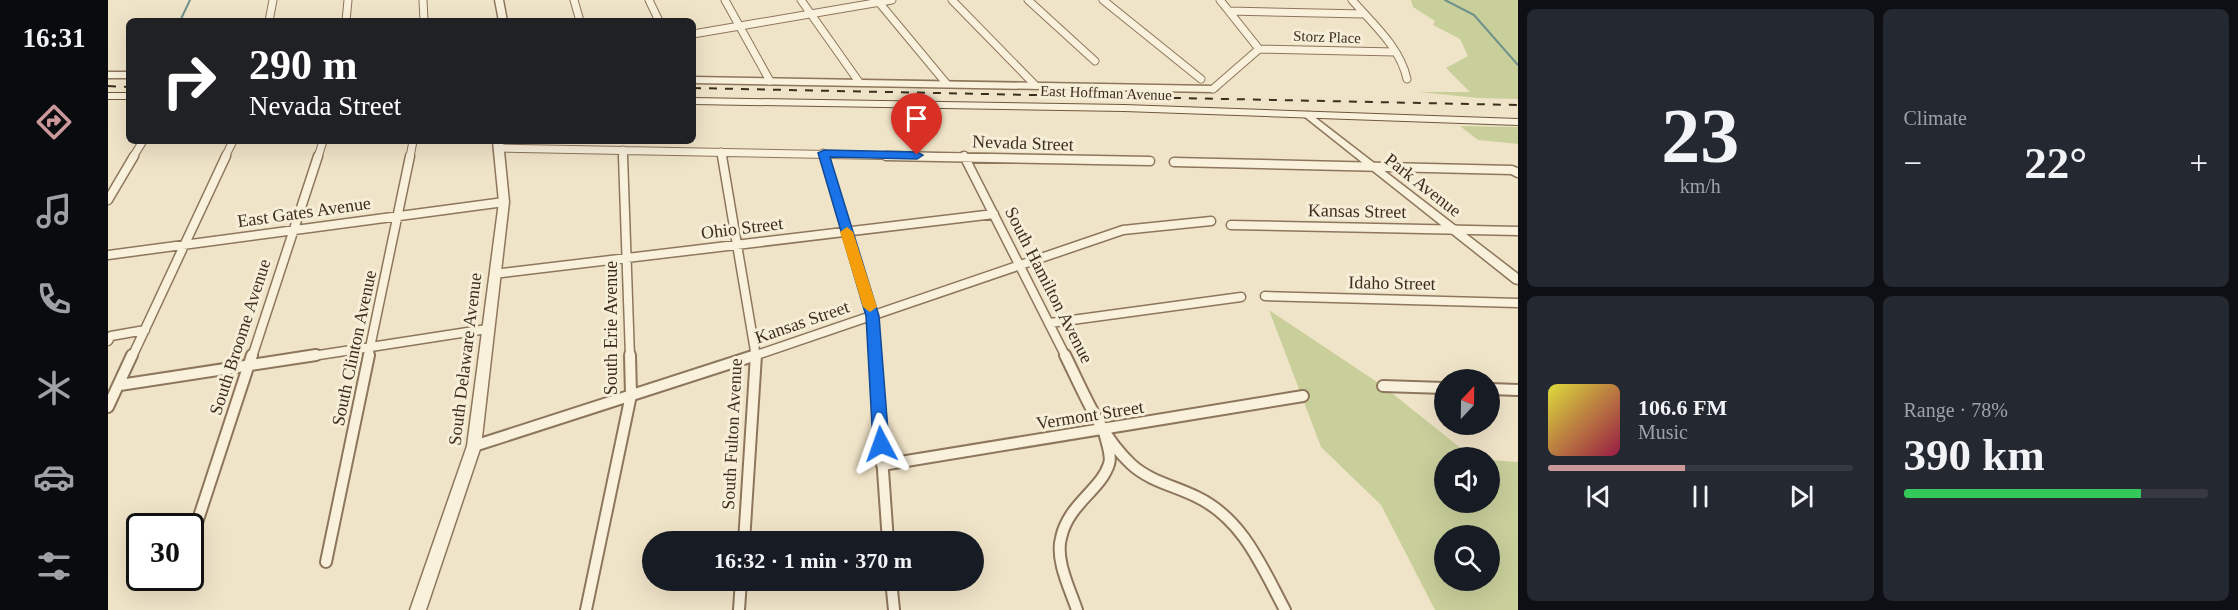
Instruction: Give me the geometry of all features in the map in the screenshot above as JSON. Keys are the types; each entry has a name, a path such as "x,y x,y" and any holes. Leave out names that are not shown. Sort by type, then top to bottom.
{"main road":[{"path":"108,96 126,96"},
{"name":"East Hoffman Avenue","path":"696,101 978,105 1518,122"}],"street":[{"path":"270,18 273,0"},
{"path":"346,18 348,0"},
{"path":"423,0 424,18"},
{"path":"499,0 502,18"},
{"path":"574,0 579,18"},
{"path":"650,0 658,18"},
{"path":"725,0 770,81"},
{"path":"801,0 858,82"},
{"path":"696,33 892,0"},
{"path":"952,0 1035,85"},
{"path":"1028,0 1095,61"},
{"path":"1103,0 1201,79"},
{"path":"1213,89 1259,49 1220,0"},
{"path":"1352,0 1395,52 1406,70 1407,79"},
{"path":"878,1 946,83"},
{"path":"1229,11 1364,14"},
{"name":"Storz Place","path":"1259,49 1395,52"},
{"path":"108,75 126,75"},
{"name":"East Hoffman Avenue","path":"696,80 1213,89"},
{"name":"Park Avenue","path":"1308,115 1518,280"},
{"path":"108,200 141,144"},
{"path":"108,407 232,144"},
{"name":"South Broome Avenue","path":"200,513 322,144"},
{"name":"South Clinton Avenue","path":"326,562 412,144"},
{"name":"Nevada Street","path":"498,145 623,150 1150,161"},
{"name":"South Delaware Avenue","path":"418,610 474,446 504,202 498,145"},
{"name":"South Erie Avenue","path":"586,610 631,395 623,150"},
{"name":"South Fulton Avenue","path":"722,152 756,355 745,531"},
{"path":"824,153 873,316 887,531"},
{"name":"South Hamilton Avenue","path":"964,156 1103,430"},
{"path":"1174,162 1512,170 1518,172"},
{"name":"East Gates Avenue","path":"108,255 504,202"},
{"name":"Ohio Street","path":"494,274 994,214"},
{"name":"Kansas Street","path":"474,446 756,355 1124,230 1211,221"},
{"name":"Kansas Street","path":"1231,225 1518,231"},
{"name":"Idaho Street","path":"1265,296 1518,303"},
{"path":"1050,323 1240,297"},
{"path":"120,385 487,329"},
{"path":"108,341 111,336 145,330"},
{"path":"1383,386 1434,388"},
{"path":"1500,390 1518,390"},
{"name":"Vermont Street","path":"882,465 1304,396"},
{"path":"1077,610 1062,564 1060,539 1078,503 1102,478 1110,462 1103,430"},
{"path":"1103,430 1131,464 1145,475 1198,497 1218,509 1236,525 1253,550 1285,610"},
{"path":"739,610 740,591"},
{"path":"892,591 894,610"}],"green space":[{"path":"1411,0 1518,0 1518,99 1478,98 1419,92 1470,92 1446,68 1468,56 1460,39 1433,25 1435,21 1413,7"},
{"path":"1460,126 1518,127 1518,144 1478,140"},
{"path":"1269,310 1383,386 1434,427 1434,435 1444,435 1459,447 1434,447 1434,513 1500,513 1500,461 1518,462 1518,610 1435,610 1381,505 1321,447"}],"waterway":[{"path":"181,18 190,0"},
{"path":"1445,0 1474,15 1518,65"}],"railway":[{"path":"108,86 126,87"},
{"path":"696,88 1518,105"}],"slow traffic":[{"path":"847,232 870,307"}],"route":[{"path":"881,444 873,316 824,153 917,155"}]}
